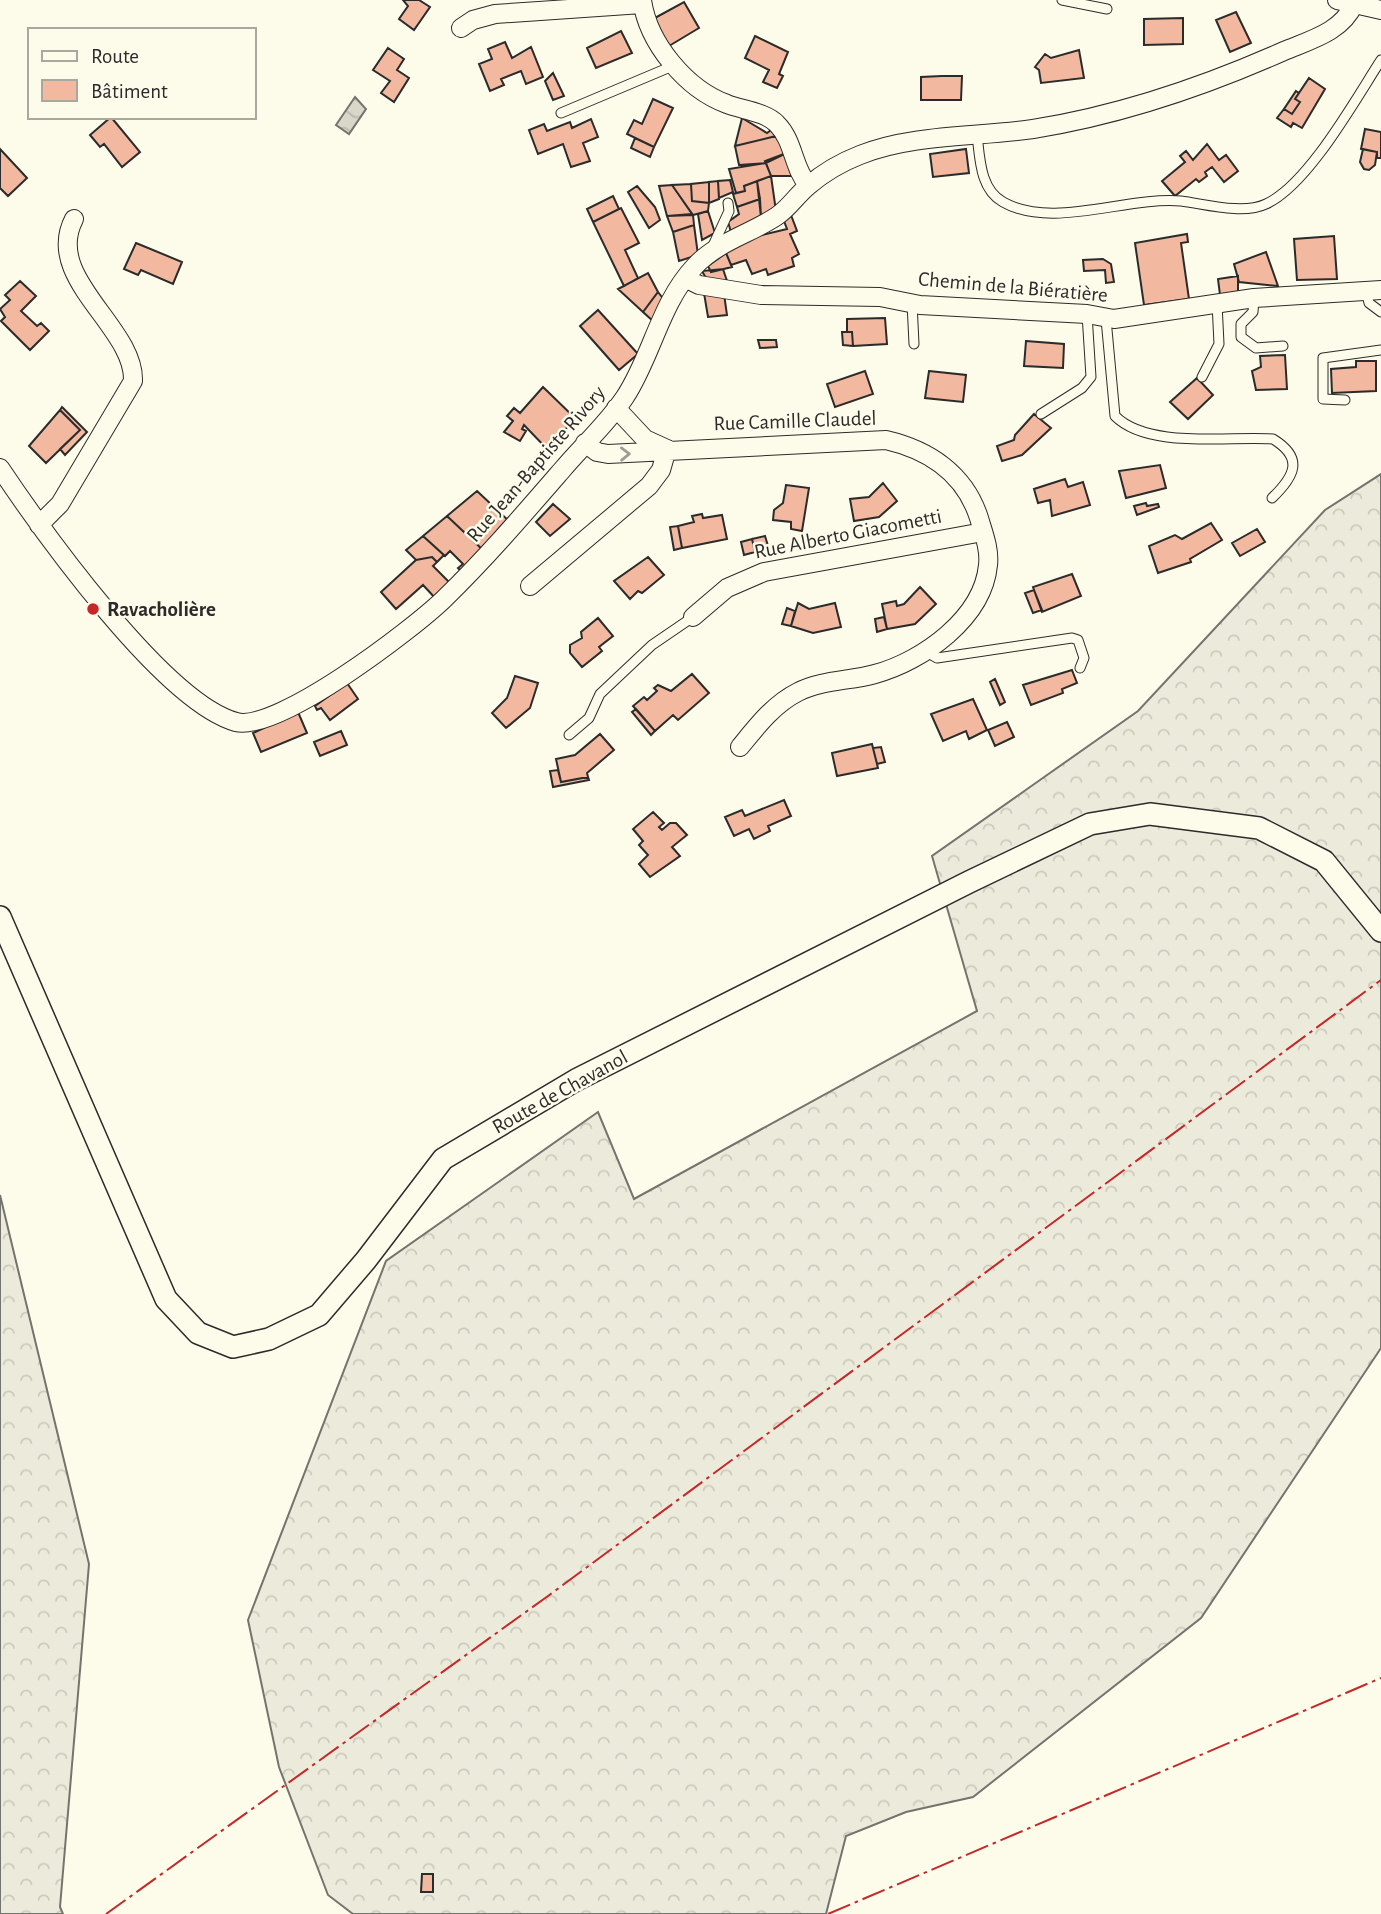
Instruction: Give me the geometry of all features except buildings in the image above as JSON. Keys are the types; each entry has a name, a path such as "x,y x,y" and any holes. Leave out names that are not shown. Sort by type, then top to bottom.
{"street":[{"path":"461,28 472,20 495,14 642,2 648,22 675,65 695,87 709,96 777,124 789,142 808,186"},
{"path":"1345,2 1381,10"},
{"name":"Rue Jean-Baptiste Rivory","path":"0,468 39,525 170,680 214,712 247,723 310,697 440,603 516,526 617,408 685,278 712,252 776,217 808,186 840,164 884,147 1060,124 1209,85 1338,26 1345,2"},
{"path":"39,525 60,504 132,382 129,360 67,254 68,231 74,219"},
{"name":"Chemin de la Biératière","path":"685,278 699,285 761,295 858,296 912,303 1087,314 1106,318 1254,298 1373,290"},
{"path":"530,586 649,486 662,470 667,449 645,439 617,408"},
{"name":"Rue Camille Claudel","path":"585,443 597,452 608,454 870,438 902,443 936,459 966,489 983,532 989,564 978,594 951,630 925,651 898,667 798,692 770,713 740,747"},
{"name":"Rue Alberto Giacometti","path":"693,617 727,588 744,578 983,532"},
{"name":"Route de Chavanol","path":"0,917 166,1299 198,1333 233,1348 269,1339 319,1315 366,1260 443,1159 589,1074 969,882 1090,824 1150,814 1259,828 1324,861 1381,931"}],"lane":[{"path":"1062,0 1107,9"},
{"path":"978,135 987,186 995,196 1014,207 1048,212 1074,211 1151,200 1259,206 1278,195 1321,153 1381,60"},
{"path":"561,113 675,65"},
{"path":"712,252 711,246 729,211 728,203"},
{"path":"1373,290 1369,303 1381,312"},
{"path":"1254,298 1253,312 1241,324 1241,337 1256,348 1283,346"},
{"path":"912,303 914,344"},
{"path":"1202,377 1219,344 1217,303"},
{"path":"1041,414 1082,388 1091,377 1087,314"},
{"path":"1106,318 1115,416 1131,430 1154,436 1273,439 1285,447 1292,457 1294,469 1285,486 1272,498"},
{"path":"1345,400 1324,399 1323,358 1381,350"},
{"path":"569,736 589,718 600,694 652,645 693,617"},
{"path":"925,651 937,658 1072,638 1078,640 1083,650 1084,658 1080,668"}],"green space":[{"path":"1381,474 1381,1348 1201,1618 973,1797 906,1812 846,1836 826,1914 353,1914 328,1895 279,1767 248,1620 386,1261 598,1112 634,1199 977,1011 932,856 1138,711 1325,510"},
{"path":"0,1195 89,1564 60,1907 63,1914 0,1914"}],"water":[{"path":"355,97 366,109 349,134 336,125"}],"power":[{"path":"106,1914 548,1596 1381,980"},
{"path":"828,1914 1381,1678"}],"place":[{"name":"Ravacholière","path":"93,609"}]}
